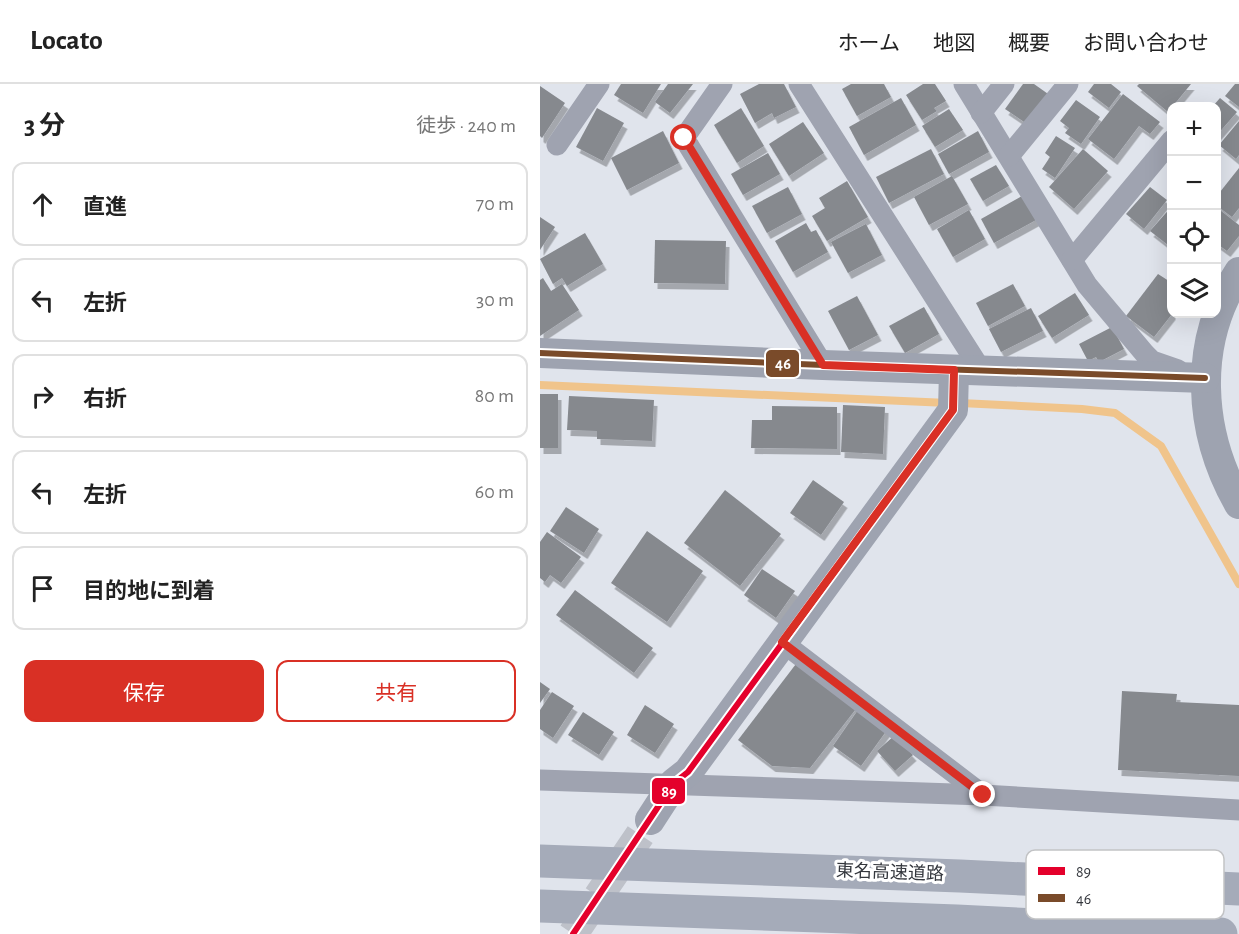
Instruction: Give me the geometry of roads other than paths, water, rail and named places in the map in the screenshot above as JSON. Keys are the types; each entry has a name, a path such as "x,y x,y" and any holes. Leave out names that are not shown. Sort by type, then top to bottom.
{"highway":[{"name":"東名高速道路","path":"540,861 1026,879"},
{"name":"東名高速道路","path":"1224,888 1239,889"},
{"path":"540,906 957,921 1221,934"}],"street":[{"path":"557,145 599,84"},
{"path":"722,84 684,138 823,365"},
{"path":"798,84 961,383"},
{"path":"964,84 1087,285 1152,361 1205,378"},
{"path":"981,113 1005,84"},
{"path":"1009,156 1068,84"},
{"path":"1072,260 1167,146"},
{"path":"1239,272 1225,297 1205,362 1208,413 1218,456 1222,472 1239,504"},
{"path":"540,352 823,365 961,383 1205,378"},
{"path":"650,820 674,783 688,772 782,642 961,383"},
{"path":"782,642 983,795"},
{"path":"540,780 983,795 1239,810"}],"waterway":[{"path":"540,385 948,403"},
{"path":"960,403 1082,409 1115,413 1161,446 1239,584"}],"tunnel":[{"path":"573,934 650,820"}]}
